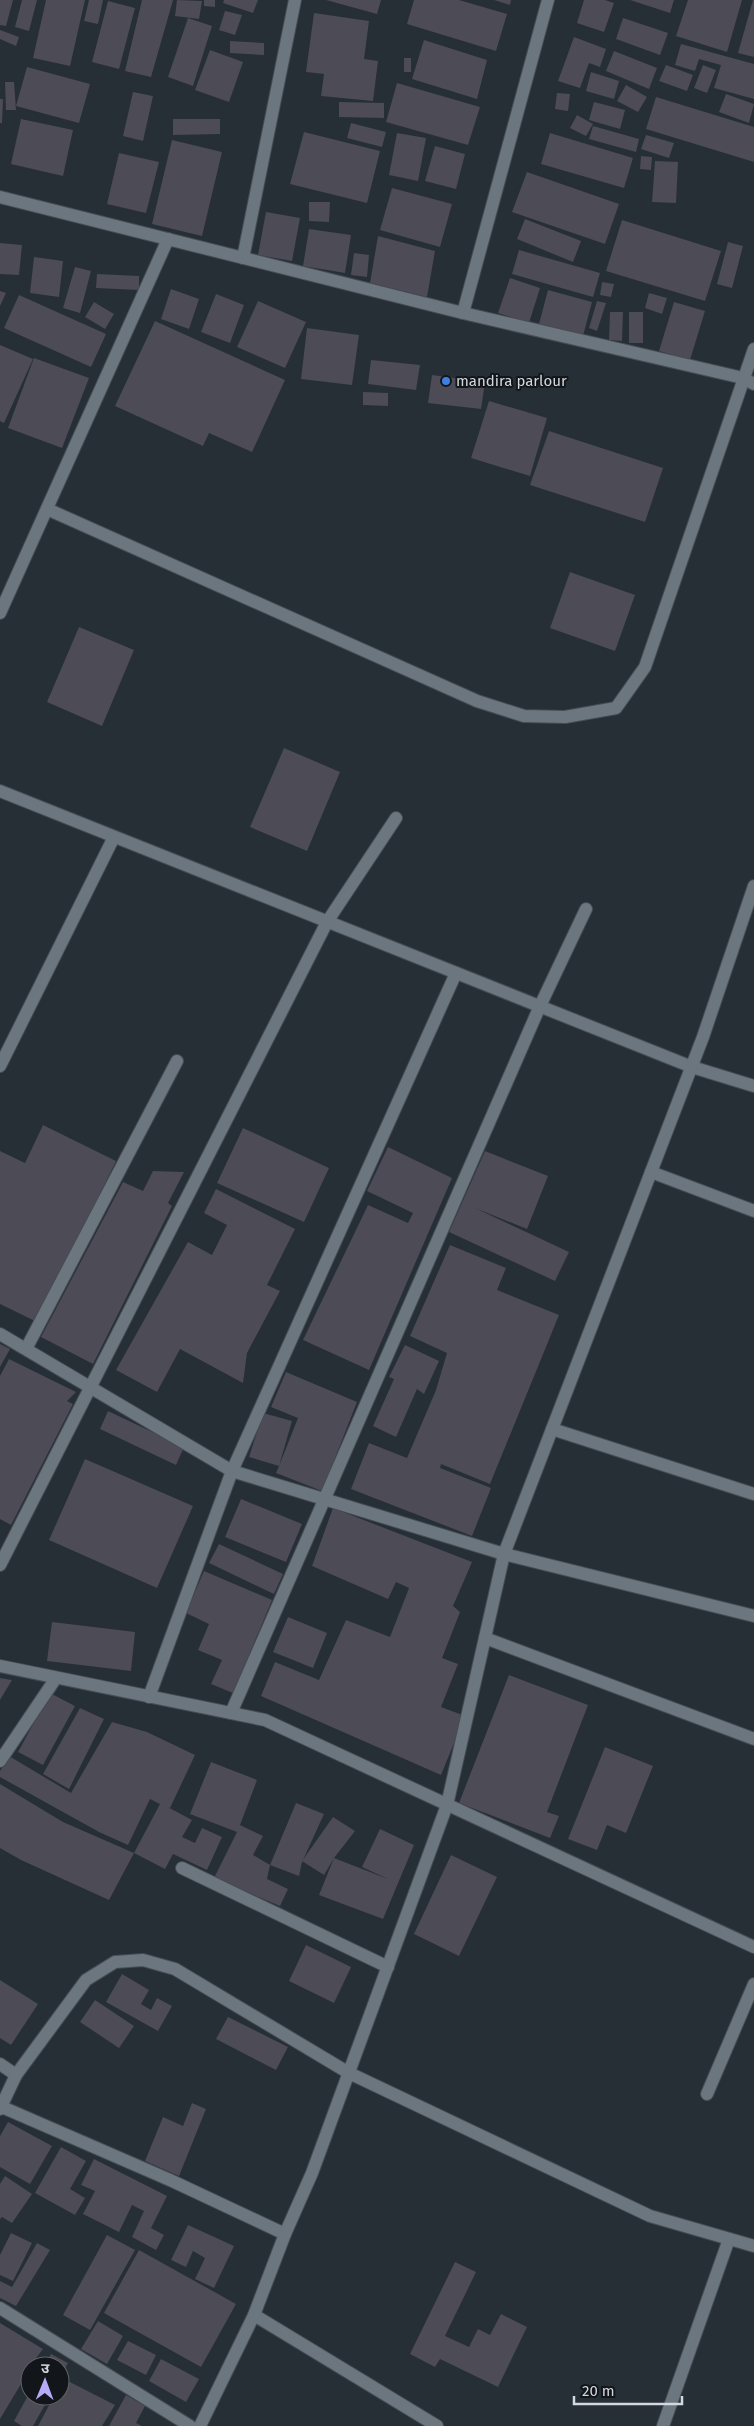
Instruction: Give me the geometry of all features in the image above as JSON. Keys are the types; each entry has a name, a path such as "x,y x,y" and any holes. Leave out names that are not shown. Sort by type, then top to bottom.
{"street":[{"path":"243,258 295,0"},
{"path":"463,313 548,0"},
{"path":"0,197 463,313 748,381"},
{"path":"0,613 168,239"},
{"path":"47,509 477,701 524,716 565,716 616,708 645,667 748,381 754,349"},
{"path":"0,792 692,1067 754,1086"},
{"path":"0,1565 327,922 396,818"},
{"path":"0,1066 114,837"},
{"path":"200,2426 254,2315 312,2173 447,1805 504,1554 692,1067 754,886"},
{"path":"231,1713 540,1006 586,909"},
{"path":"149,1697 232,1471 456,973"},
{"path":"26,1349 177,1061"},
{"path":"651,1172 754,1211"},
{"path":"0,1334 232,1471 504,1554 754,1616"},
{"path":"552,1429 754,1494"},
{"path":"485,1638 754,1739"},
{"path":"0,1666 265,1720 754,1947"},
{"path":"0,1761 56,1678"},
{"path":"182,1868 388,1967"},
{"path":"286,2234 170,2180 1,2108 16,2075 86,1980 115,1962 143,1960 174,1969 349,2073 650,2216 754,2246"},
{"path":"707,2094 754,1984"},
{"path":"0,2064 16,2075"},
{"path":"663,2426 729,2239"},
{"path":"0,2308 190,2426"},
{"path":"254,2315 437,2426"}],"building":[{"path":"0,0 13,0 6,26 0,25"},
{"path":"22,0 37,0 29,31 15,27"},
{"path":"46,0 85,0 70,66 33,58"},
{"path":"89,0 103,0 98,24 84,21"},
{"path":"142,0 173,0 151,77 125,71"},
{"path":"177,0 202,1 199,19 175,16"},
{"path":"204,0 215,0 215,7 204,6"},
{"path":"224,0 258,0 253,13 223,3"},
{"path":"326,0 381,0 377,14"},
{"path":"414,0 459,0 507,14 496,51 407,24"},
{"path":"494,0 511,0 510,5"},
{"path":"584,0 605,0 614,3 604,32 577,23"},
{"path":"630,0 674,0 670,13"},
{"path":"688,0 742,0 727,52 676,36"},
{"path":"754,0 754,57 738,53"},
{"path":"108,1 135,8 119,69 92,62"},
{"path":"225,11 242,15 235,35 219,30"},
{"path":"314,13 369,21 364,59 378,61 373,101 321,96 324,74 306,72"},
{"path":"188,18 212,26 193,86 168,77"},
{"path":"623,18 668,33 660,55 616,39"},
{"path":"0,30 19,37 16,46 0,39"},
{"path":"574,37 606,49 600,67 589,63 580,88 558,81"},
{"path":"424,40 487,60 477,99 412,79"},
{"path":"230,41 264,43 264,55 230,53"},
{"path":"681,44 754,64 754,99 714,88 721,65 699,59 695,71 675,65"},
{"path":"210,50 243,62 229,102 195,90"},
{"path":"614,51 657,68 649,89 606,71"},
{"path":"404,58 411,58 411,72 404,72"},
{"path":"666,65 693,75 687,91 659,81"},
{"path":"703,65 716,70 707,93 694,88"},
{"path":"27,67 90,84 79,123 16,106"},
{"path":"591,72 619,81 614,99 586,91"},
{"path":"5,82 14,82 16,110 6,110"},
{"path":"397,83 480,107 468,145 386,122"},
{"path":"626,85 647,97 638,112 617,101"},
{"path":"133,92 153,96 143,141 123,136"},
{"path":"557,93 570,94 568,111 555,109"},
{"path":"726,94 754,104 749,123 719,112"},
{"path":"656,97 754,127 754,162 646,129"},
{"path":"0,99 3,99 2,123 0,123"},
{"path":"339,102 384,103 384,118 339,117"},
{"path":"594,102 625,110 620,129 589,120"},
{"path":"577,115 593,124 586,136 570,128"},
{"path":"21,119 73,130 63,176 11,164"},
{"path":"173,119 220,119 220,134 173,135"},
{"path":"351,123 386,132 382,147 347,138"},
{"path":"593,126 639,139 636,152 589,139"},
{"path":"304,132 380,151 367,203 290,184"},
{"path":"397,133 426,138 418,181 389,175"},
{"path":"550,133 633,158 624,188 541,164"},
{"path":"646,135 674,143 669,158 641,149"},
{"path":"172,140 222,152 202,236 152,224"},
{"path":"435,146 465,154 456,189 425,181"},
{"path":"119,153 159,162 146,213 107,204"},
{"path":"641,156 652,157 651,170 640,169"},
{"path":"655,161 678,162 676,203 652,202"},
{"path":"527,172 619,204 605,244 512,212"},
{"path":"392,188 452,204 440,247 380,230"},
{"path":"309,202 330,202 329,222 309,221"},
{"path":"266,212 300,218 292,261 258,255"},
{"path":"525,219 581,241 573,262 517,239"},
{"path":"622,220 721,251 705,301 606,271"},
{"path":"309,229 351,235 345,273 303,266"},
{"path":"378,236 435,251 427,297 370,283"},
{"path":"728,242 743,246 732,288 717,284"},
{"path":"0,243 22,245 19,275 0,274"},
{"path":"519,250 600,273 593,297 512,274"},
{"path":"354,253 369,255 367,277 351,275"},
{"path":"34,257 63,261 59,297 30,293"},
{"path":"75,267 91,271 80,313 63,308"},
{"path":"97,274 139,276 139,290 96,288"},
{"path":"510,278 540,288 529,323 498,313"},
{"path":"602,282 614,284 611,297 600,295"},
{"path":"171,289 199,299 189,329 161,319"},
{"path":"548,290 592,302 583,336 539,324"},
{"path":"0,291 6,293 0,306"},
{"path":"649,293 667,298 662,314 645,308"},
{"path":"216,294 244,305 230,343 201,332"},
{"path":"19,295 106,334 91,367 4,328"},
{"path":"258,301 306,322 285,368 237,347"},
{"path":"597,301 606,303 597,331 589,328"},
{"path":"94,302 114,314 105,329 85,317"},
{"path":"674,302 705,311 690,360 659,351"},
{"path":"610,312 623,312 622,341 609,340"},
{"path":"629,312 643,312 643,343 629,343"},
{"path":"155,321 285,380 252,452 209,433 203,446 115,406"},
{"path":"307,328 359,335 352,385 301,379"},
{"path":"0,345 33,359 4,423 0,421"},
{"path":"34,358 89,378 62,448 8,428"},
{"path":"371,360 420,365 416,390 368,384"},
{"path":"432,375 485,382 481,409 428,403"},
{"path":"363,392 388,393 388,406 363,405"},
{"path":"489,401 547,418 530,476 471,458"},
{"path":"549,431 663,468 645,522 530,485"},
{"path":"570,572 635,595 615,651 550,628"},
{"path":"79,627 134,650 102,726 47,702"},
{"path":"284,748 340,772 307,851 250,827"},
{"path":"43,1125 116,1161 37,1322 0,1304 0,1151 25,1163"},
{"path":"243,1128 329,1168 304,1222 217,1183"},
{"path":"388,1147 452,1178 369,1370 303,1340 368,1205 408,1223 413,1213 367,1191"},
{"path":"485,1151 548,1176 527,1229 475,1208 569,1252 555,1281 449,1232"},
{"path":"153,1171 184,1172 168,1203 172,1206 93,1364 41,1337 123,1182 143,1191"},
{"path":"216,1189 295,1229 267,1285 280,1291 247,1353 243,1383 180,1349 157,1392 116,1370 188,1242 212,1255 227,1225 204,1213"},
{"path":"450,1245 506,1268 497,1290 559,1315 490,1484 441,1464 440,1468 491,1488 472,1536 351,1489 369,1443 407,1458 436,1390 447,1353 410,1336"},
{"path":"0,1344 10,1349 0,1367"},
{"path":"405,1345 439,1361 424,1394 417,1389 396,1437 373,1426 394,1379 389,1377"},
{"path":"9,1359 76,1392 67,1401 73,1404 11,1525 0,1519 0,1376"},
{"path":"286,1372 357,1402 322,1491 276,1473 298,1418 271,1407"},
{"path":"108,1411 184,1447 176,1465 100,1429"},
{"path":"263,1413 292,1421 279,1466 249,1457"},
{"path":"85,1459 193,1506 157,1588 49,1540"},
{"path":"241,1499 302,1524 286,1562 225,1537"},
{"path":"333,1508 472,1562 453,1606 460,1612 442,1658 458,1664 441,1707 465,1716 441,1775 261,1696 275,1662 319,1680 346,1620 390,1637 409,1588 396,1582 388,1599 312,1566"},
{"path":"219,1544 283,1574 274,1594 209,1563"},
{"path":"204,1571 272,1600 233,1693 211,1684 222,1660 198,1650 209,1624 186,1613"},
{"path":"288,1617 327,1633 313,1668 273,1652"},
{"path":"52,1622 135,1632 131,1671 47,1661"},
{"path":"509,1675 588,1705 547,1812 559,1816 550,1838 459,1803"},
{"path":"0,1678 12,1680 0,1700"},
{"path":"50,1693 75,1706 43,1765 18,1752"},
{"path":"80,1708 104,1719 69,1789 43,1774"},
{"path":"112,1722 147,1732 195,1755 170,1808 164,1805 192,1820 182,1837 195,1843 202,1828 222,1837 207,1870 173,1854 165,1869 134,1853 160,1804 150,1799 128,1845 99,1832 0,1777 0,1771 9,1756 71,1793"},
{"path":"605,1747 653,1766 626,1833 607,1825 597,1850 568,1839"},
{"path":"211,1762 257,1780 240,1825 263,1836 253,1855 270,1865 267,1879 288,1889 280,1906 214,1878 237,1832 190,1814"},
{"path":"0,1784 63,1822 134,1853 109,1900 21,1860 0,1848"},
{"path":"296,1803 324,1814 302,1862 299,1876 270,1865"},
{"path":"333,1817 355,1831 334,1858 324,1875 302,1861"},
{"path":"380,1829 414,1845 383,1919 319,1895 334,1858 388,1879 362,1867"},
{"path":"451,1855 497,1877 459,1956 414,1934"},
{"path":"306,1945 351,1967 334,2003 289,1981"},
{"path":"122,1974 149,1990 141,2004 151,2010 157,1998 172,2006 158,2031 106,2002"},
{"path":"0,1980 38,2004 11,2045 0,2038"},
{"path":"95,2000 134,2026 119,2048 80,2022"},
{"path":"228,2017 288,2047 276,2070 216,2039"},
{"path":"192,2103 206,2109 179,2176 145,2161 163,2117 183,2126"},
{"path":"8,2122 52,2146 30,2184 0,2167 0,2136"},
{"path":"61,2147 86,2161 70,2189 85,2198 75,2215 35,2193"},
{"path":"94,2159 167,2196 151,2228 164,2235 156,2250 132,2237 144,2211 132,2205 119,2232 83,2214 95,2191 81,2185"},
{"path":"5,2176 32,2194 12,2223 2,2217 0,2219 0,2184"},
{"path":"188,2225 234,2246 214,2288 195,2279 205,2258 193,2251 186,2267 171,2260"},
{"path":"11,2233 32,2243 13,2281 0,2275 0,2255"},
{"path":"107,2235 135,2250 90,2330 63,2315"},
{"path":"37,2243 50,2250 16,2306 0,2298 0,2281 12,2287"},
{"path":"139,2250 236,2304 201,2367 104,2313"},
{"path":"455,2262 476,2272 445,2336 469,2347 478,2329 490,2335 501,2314 527,2327 498,2387 440,2359 435,2367 410,2354"},
{"path":"98,2321 123,2336 107,2364 81,2349"},
{"path":"0,2323 43,2349 38,2356 20,2356 20,2386 0,2419"},
{"path":"128,2341 156,2355 146,2375 117,2360"},
{"path":"161,2359 199,2379 186,2402 149,2381"},
{"path":"70,2382 115,2405 102,2426 38,2426 49,2406 70,2406"},
{"path":"126,2395 145,2406 136,2423 142,2426 109,2426"},
{"path":"22,2406 44,2406 33,2426 22,2426 14,2421"}],"place":[{"name":"mandira parlour","path":"446,381"}]}
